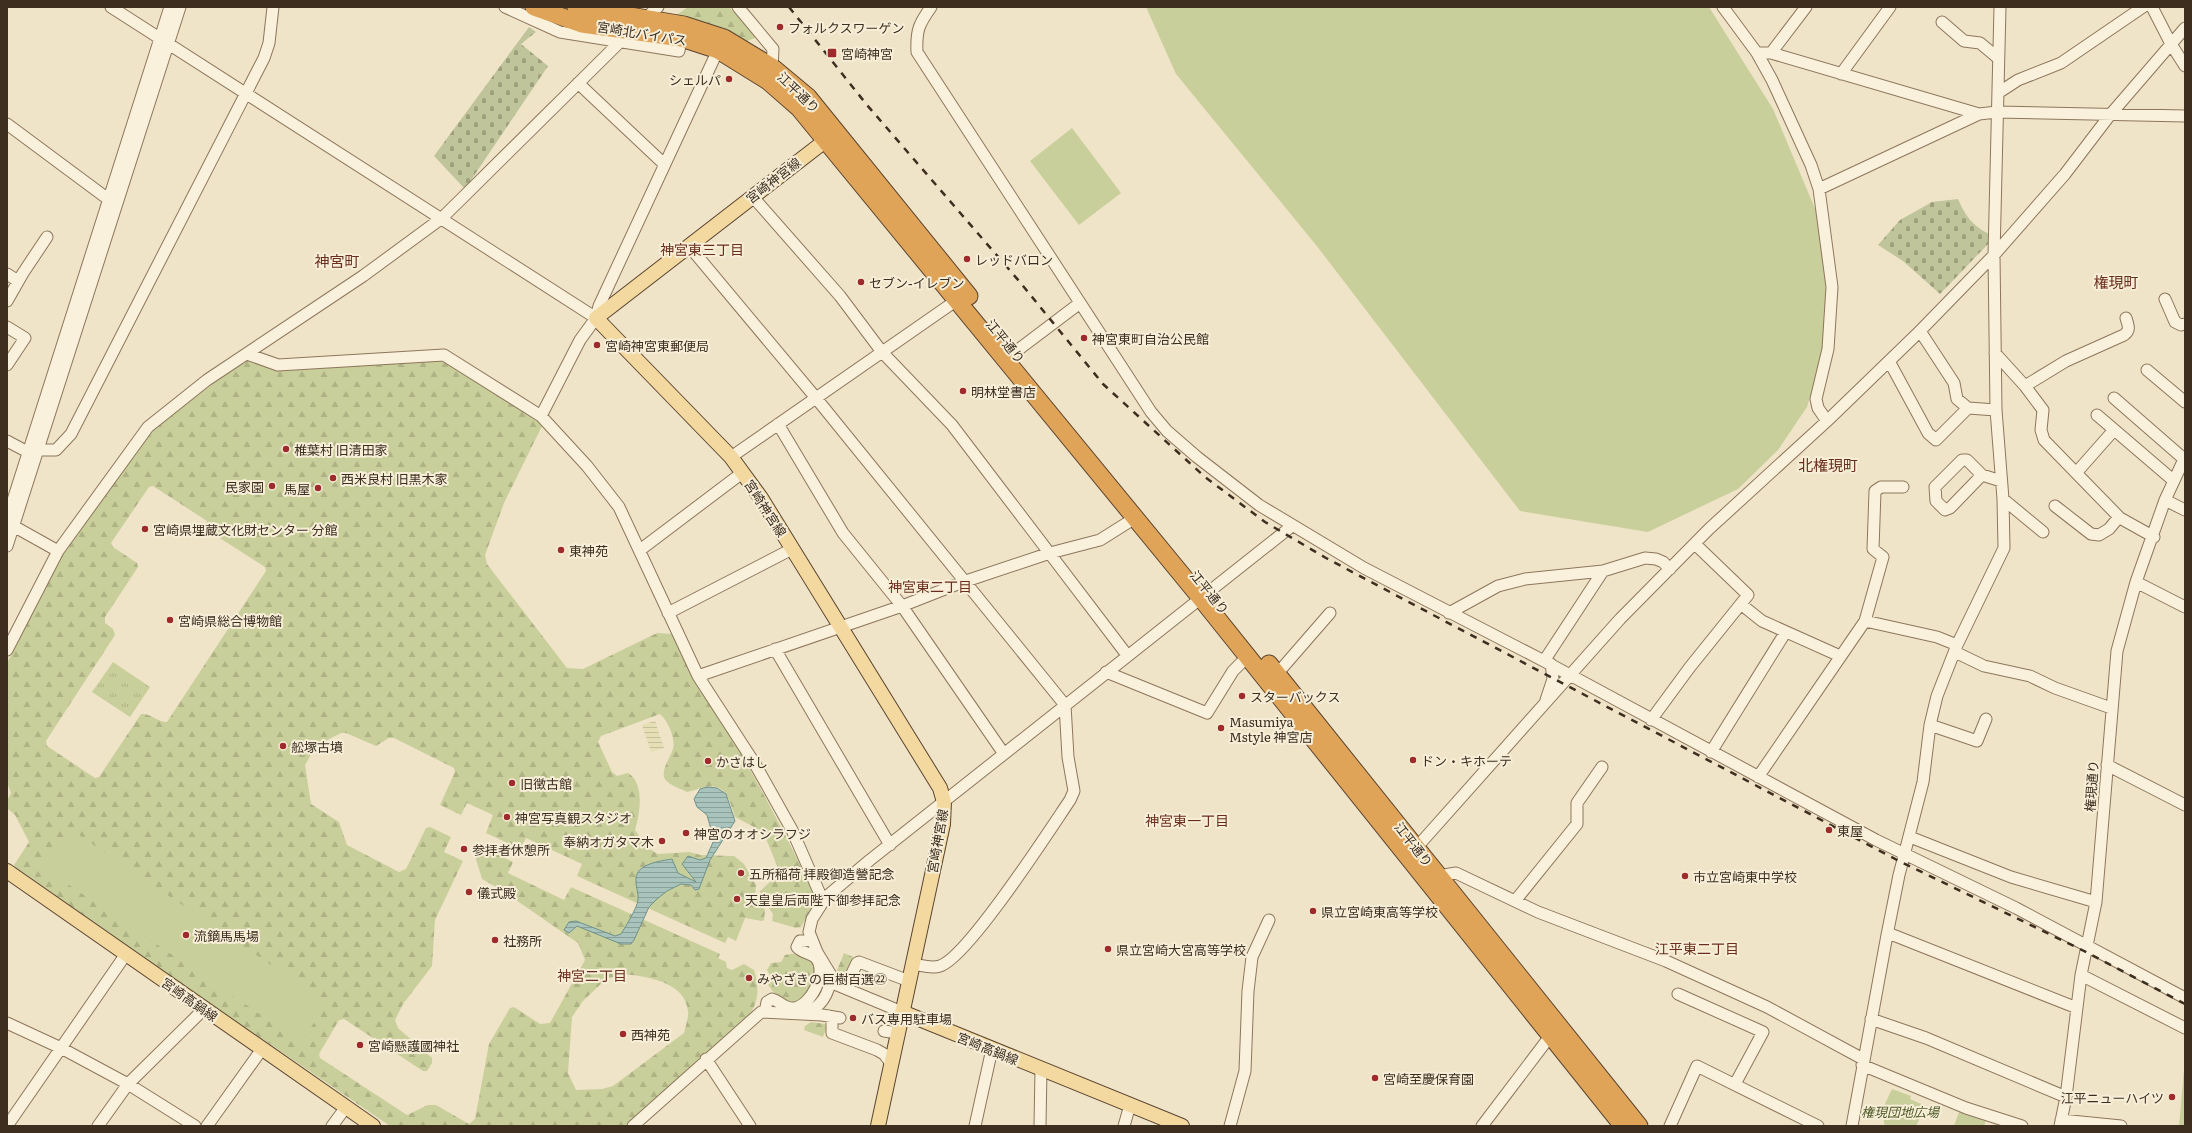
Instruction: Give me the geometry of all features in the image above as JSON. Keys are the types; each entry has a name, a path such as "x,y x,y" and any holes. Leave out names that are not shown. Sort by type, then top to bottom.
{"highway":[{"name":"宮崎北バイパス","path":"534,7 582,24 681,38 718,50 770,74"},
{"name":"宮崎北バイパス","path":"577,7 684,25 724,38 770,74"},
{"name":"江平通り","path":"770,74 808,97 830,136 957,300 1010,356 1136,518 1277,674 1412,851 1554,1031 1639,1126"},
{"name":"江平通り","path":"830,136 1204,593 1248,656 1412,851 1438,876 1623,1126"}],"main road":[{"name":"宮崎神宮線","path":"830,136 596,318 731,457 761,498 940,788 944,802 943,824 902,1012"},
{"name":"宮崎高鍋線","path":"8,875 126,954 373,1126"},
{"name":"宮崎高鍋線","path":"902,1012 992,1050 1182,1126"},
{"path":"878,1126 891,1063 891,1032 902,1012"}],"street":[{"path":"111,7 596,318"},
{"path":"7,546 9,522 34,450 165,41 170,7"},
{"path":"34,450 108,199 165,41 180,7"},
{"path":"9,447 24,450 56,450 71,434 82,416 264,58 273,7"},
{"path":"505,7 560,32 619,43 679,51 681,38"},
{"path":"7,650 58,550 148,427 207,380 363,276 442,218 644,18 658,7"},
{"path":"738,7 773,49 770,74"},
{"path":"931,7 920,23 917,32 917,52 1151,412 1167,431 1259,505 1364,568 1547,662 1651,720 1906,855 2016,908 2185,998"},
{"path":"1723,7 1757,53 1772,80 1808,158 1819,189 1832,287 1828,349 1816,399 1818,408 1827,421"},
{"path":"1771,53 1806,7"},
{"path":"1841,74 1890,7"},
{"path":"1852,1126 1862,1062 1872,1019 1899,875 1906,855 1923,782 1930,725 1937,696 1956,648 2004,548 2003,499 2000,481 1996,410 1994,256 2000,7"},
{"path":"1998,93 2018,80 2061,63 2143,7"},
{"path":"2152,7 2171,44 2185,66"},
{"path":"1942,22 1964,41 1980,43 1998,58"},
{"path":"1412,851 1544,706 1620,619 1695,544 1827,421 1920,331 1994,256 2065,174 2110,115 2185,28"},
{"path":"541,416 580,340 596,318 599,306 718,50"},
{"path":"1757,53 1771,53 1980,114"},
{"path":"578,83 664,164"},
{"path":"1819,189 1980,114 1997,112 2185,116"},
{"path":"7,124 108,199"},
{"path":"752,197 840,296 882,352 952,425 1127,655"},
{"path":"7,300 48,237"},
{"path":"689,246 816,398 963,582 1065,705 1068,757 1074,791 1070,800 995,908 952,958 936,967 912,964"},
{"path":"7,274 18,281"},
{"path":"2165,299 2175,322 2181,325 2185,324"},
{"path":"731,457 957,300"},
{"path":"1010,356 1080,302"},
{"path":"2025,386 2066,361 2128,332 2129,328 2126,318"},
{"path":"7,327 25,338 7,365"},
{"path":"1920,331 1954,383 1957,399 1968,408 1996,410"},
{"path":"1995,353 2025,386 2043,410 2040,430 2044,440 2120,517 2154,537"},
{"path":"247,354 278,365 444,355 541,416 587,466 619,507 698,676 755,764 792,830 823,901"},
{"path":"1889,361 1928,433 1936,440 1968,408"},
{"path":"2147,370 2185,402"},
{"path":"2114,398 2184,458"},
{"path":"2097,415 2174,481"},
{"path":"778,424 843,533 902,606 1004,754"},
{"path":"2076,473 2114,430"},
{"name":"権現通り","path":"2061,1123 2066,1097 2081,975 2088,947 2096,902 2116,651 2136,582 2154,537 2166,500 2184,458"},
{"path":"1982,475 1950,508 1944,510 1936,501 1935,488 1962,460 1967,460 1982,475 2000,481"},
{"path":"640,550 742,473"},
{"path":"1758,777 1865,621 1883,557 1873,549 1875,491 1881,487 1903,487"},
{"path":"2003,499 2043,532"},
{"path":"2166,500 2185,510"},
{"path":"2054,506 2091,534 2099,535 2109,529 2120,517"},
{"path":"698,676 839,626 902,606 963,582 1050,554 1100,540 1136,518"},
{"path":"9,522 58,550"},
{"path":"902,1012 838,983 810,936 812,919 823,901 890,845 1204,593 1292,526"},
{"path":"1651,720 1690,667 1748,596 1695,544"},
{"path":"668,613 792,549"},
{"path":"1449,613 1498,586 1525,580 1603,571 1645,558 1656,559 1663,562 1670,569"},
{"path":"1547,662 1603,571"},
{"path":"2136,582 2185,607"},
{"path":"1742,605 1762,622 1840,656"},
{"path":"1277,674 1330,613"},
{"path":"1865,621 1937,637 1984,666 2030,676 2055,688 2111,708"},
{"path":"1711,752 1785,632"},
{"path":"775,649 890,845"},
{"path":"1106,672 1207,713 1233,671 1248,656"},
{"path":"1544,706 1553,679 1547,662"},
{"path":"1930,725 1977,741 1986,719"},
{"path":"2107,765 2185,805"},
{"path":"1515,901 1577,824 1577,803 1602,767"},
{"path":"1910,837 2011,877 2096,902"},
{"path":"1438,876 1456,873 1538,912 1666,961 1767,1007 1862,1062 1966,1108 2022,1126"},
{"path":"1230,1126 1245,1071 1248,991 1252,957 1269,920"},
{"path":"1888,933 2077,1008"},
{"path":"768,1012 766,1007 767,1002 772,999 787,1008 793,1008 802,1006 809,999 819,977 818,963 815,957 797,947 800,941 810,936"},
{"path":"7,1126 126,954"},
{"path":"804,1014 814,1010 824,1000 830,987 838,983 859,962 909,981"},
{"path":"2081,975 2185,1028"},
{"path":"1678,994 1763,1032 1735,1084"},
{"path":"98,1126 128,1084 204,1009"},
{"path":"633,1126 706,1059 759,1014 768,1012 840,1018"},
{"path":"829,1016 832,1020 832,1033 877,1050 884,1054 891,1063"},
{"path":"1872,1019 1926,1038 2066,1097"},
{"path":"7,1023 61,1048 128,1084 195,1126"},
{"path":"1482,1126 1554,1031"},
{"path":"207,1126 262,1049"},
{"path":"975,1126 992,1050"},
{"path":"706,1059 746,1125"},
{"path":"1670,1126 1697,1066 1818,1126"},
{"path":"1040,1126 1041,1069"},
{"path":"1124,1126 1130,1105"},
{"path":"332,1126 346,1107"},
{"path":"2061,1123 2121,1126"}],"shaded area":[{"path":"655,721 664,748 651,752 642,725"}],"green space":[{"path":"688,7 729,7 757,37 745,42 675,16"},
{"path":"1146,7 1709,7 1773,109 1816,211 1825,266 1826,307 1822,356 1807,407 1778,450 1738,489 1648,532 1520,511 1316,245 1176,74"},
{"path":"529,27 536,32 521,44 548,66 465,189 434,156"},
{"path":"1072,128 1121,193 1079,225 1030,161"},
{"path":"1958,199 1970,220 1989,234 1988,244 1940,294 1903,261 1878,245 1900,220 1932,202"},
{"path":"444,359 543,424 504,503 485,555 487,564 567,668 583,669 657,633 673,634 747,763 799,861 815,895 815,902 801,927 796,928 772,921 773,914 760,895 760,891 770,882 778,868 767,841 754,827 735,817 726,794 718,787 712,786 687,792 672,785 665,779 664,772 666,764 674,745 668,726 660,714 601,736 598,742 612,772 617,776 628,773 637,784 640,799 635,830 648,848 658,854 689,852 701,855 734,856 744,864 756,885 755,897 765,910 764,920 762,921 745,918 736,941 728,937 725,943 577,876 582,864 526,838 520,849 486,833 493,815 467,803 461,815 440,805 455,772 454,768 394,738 389,738 376,746 346,733 341,733 316,746 305,765 311,804 339,822 347,845 399,872 406,869 426,828 430,827 451,837 444,852 463,861 435,920 432,966 403,1004 395,1020 398,1028 432,1058 432,1063 427,1071 423,1071 344,1019 339,1020 319,1054 320,1058 407,1115 428,1105 436,1105 469,1124 475,1119 489,1044 510,1008 514,1007 540,1024 550,1023 585,960 578,943 500,889 482,879 475,856 481,847 513,862 508,873 564,900 571,887 720,954 718,958 726,962 727,968 732,970 744,964 754,970 757,981 757,997 751,1013 625,1126 390,1126 16,871 14,865 29,842 15,815 8,809 7,801 11,793 7,782 7,663 63,552 149,432 243,361","holes":["153,486 207,521 204,528 265,567 266,571 167,722 141,714 99,777 95,778 47,746 46,741 115,635 113,629 105,623 105,617 138,567 137,563 113,547 111,543 149,487","622,974 642,976 662,982 680,993 685,1001 688,1011 684,1033 613,1086 602,1089 576,1090 568,1073 572,1017 583,1001 605,980"]},
{"path":"113,662 150,687 130,717 92,692"},
{"name":"流鏑馬馬場","path":"70,829 327,1003 301,1042 44,868"},
{"path":"797,953 813,962 815,974 810,989 801,1001 795,1004 789,1004 780,999 768,985 772,979 767,970 771,963 781,962 785,955"},
{"path":"844,953 853,957 845,977 840,977 836,973"},
{"path":"811,1022 825,1024 826,1029 823,1037 804,1030 805,1026"},
{"path":"2184,1069 2185,1126 2179,1126"},
{"name":"権現団地広場","path":"1892,1089 1911,1096 1910,1099 1926,1106 1916,1126 1888,1126 1884,1124 1883,1108"},
{"path":"1959,1112 1986,1121 1984,1126 1954,1126"}],"water":[{"path":"707,787 717,788 726,794 735,821 710,860 699,889 695,890 691,885 681,884 667,891 657,899 649,907 631,944 621,944 577,926 569,933 564,930 569,922 576,921 615,936 621,934 637,903 637,873 640,869 650,864 672,859 678,873 696,882 682,864 688,856 700,860 706,858 714,840 707,815 697,807 694,799 700,789"}],"railway":[{"path":"789,7 867,105 1019,281 1103,384 1205,477 1265,522 1326,558 1897,860 2082,950 2185,1004"}],"place":[{"name":"フォルクスワーゲン","path":"780,27"},
{"name":"宮崎神宮","path":"832,53"},
{"name":"シェルパ","path":"729,79"},
{"name":"レッドバロン","path":"967,259"},
{"name":"セブン-イレブン","path":"861,282"},
{"name":"神宮東町自治公民館","path":"1084,338"},
{"name":"宮崎神宮東郵便局","path":"597,345"},
{"name":"明林堂書店","path":"963,391"},
{"name":"椎葉村 旧清田家","path":"286,449"},
{"name":"西米良村 旧黒木家","path":"333,478"},
{"name":"民家園","path":"272,486"},
{"name":"馬屋","path":"318,488"},
{"name":"宮崎県埋蔵文化財センター 分館","path":"145,529"},
{"name":"東神苑","path":"561,550"},
{"name":"宮崎県総合博物館","path":"170,620"},
{"name":"スターバックス","path":"1242,696"},
{"name":"Masumiya Mstyle 神宮店","path":"1221,728"},
{"name":"舩塚古墳","path":"283,746"},
{"name":"ドン・キホーテ","path":"1413,760"},
{"name":"かさはし","path":"708,761"},
{"name":"旧徴古館","path":"512,783"},
{"name":"神宮写真観スタジオ","path":"507,817"},
{"name":"東屋","path":"1829,830"},
{"name":"神宮のオオシラフジ","path":"686,833"},
{"name":"奉納オガタマ木","path":"662,841"},
{"name":"参拝者休憩所","path":"464,849"},
{"name":"五所稲荷 拝殿御造營記念","path":"741,873"},
{"name":"市立宮崎東中学校","path":"1685,876"},
{"name":"儀式殿","path":"469,892"},
{"name":"天皇皇后両陛下御参拝記念","path":"737,899"},
{"name":"県立宮崎東高等学校","path":"1313,911"},
{"name":"流鏑馬馬場","path":"186,935"},
{"name":"社務所","path":"495,940"},
{"name":"県立宮崎大宮高等学校","path":"1108,949"},
{"name":"みやざきの巨樹百選㉒","path":"749,978"},
{"name":"バス専用駐車場","path":"853,1018"},
{"name":"西神苑","path":"623,1034"},
{"name":"宮崎懸護國神社","path":"360,1045"},
{"name":"宮崎至慶保育園","path":"1375,1078"},
{"name":"江平ニューハイツ","path":"2172,1097"}],"district":[{"name":"神宮東三丁目","path":"702,249"},
{"name":"神宮町","path":"337,260"},
{"name":"権現町","path":"2116,281"},
{"name":"北権現町","path":"1828,464"},
{"name":"神宮東二丁目","path":"930,586"},
{"name":"神宮東一丁目","path":"1187,820"},
{"name":"江平東二丁目","path":"1697,948"},
{"name":"神宮二丁目","path":"592,975"}]}
